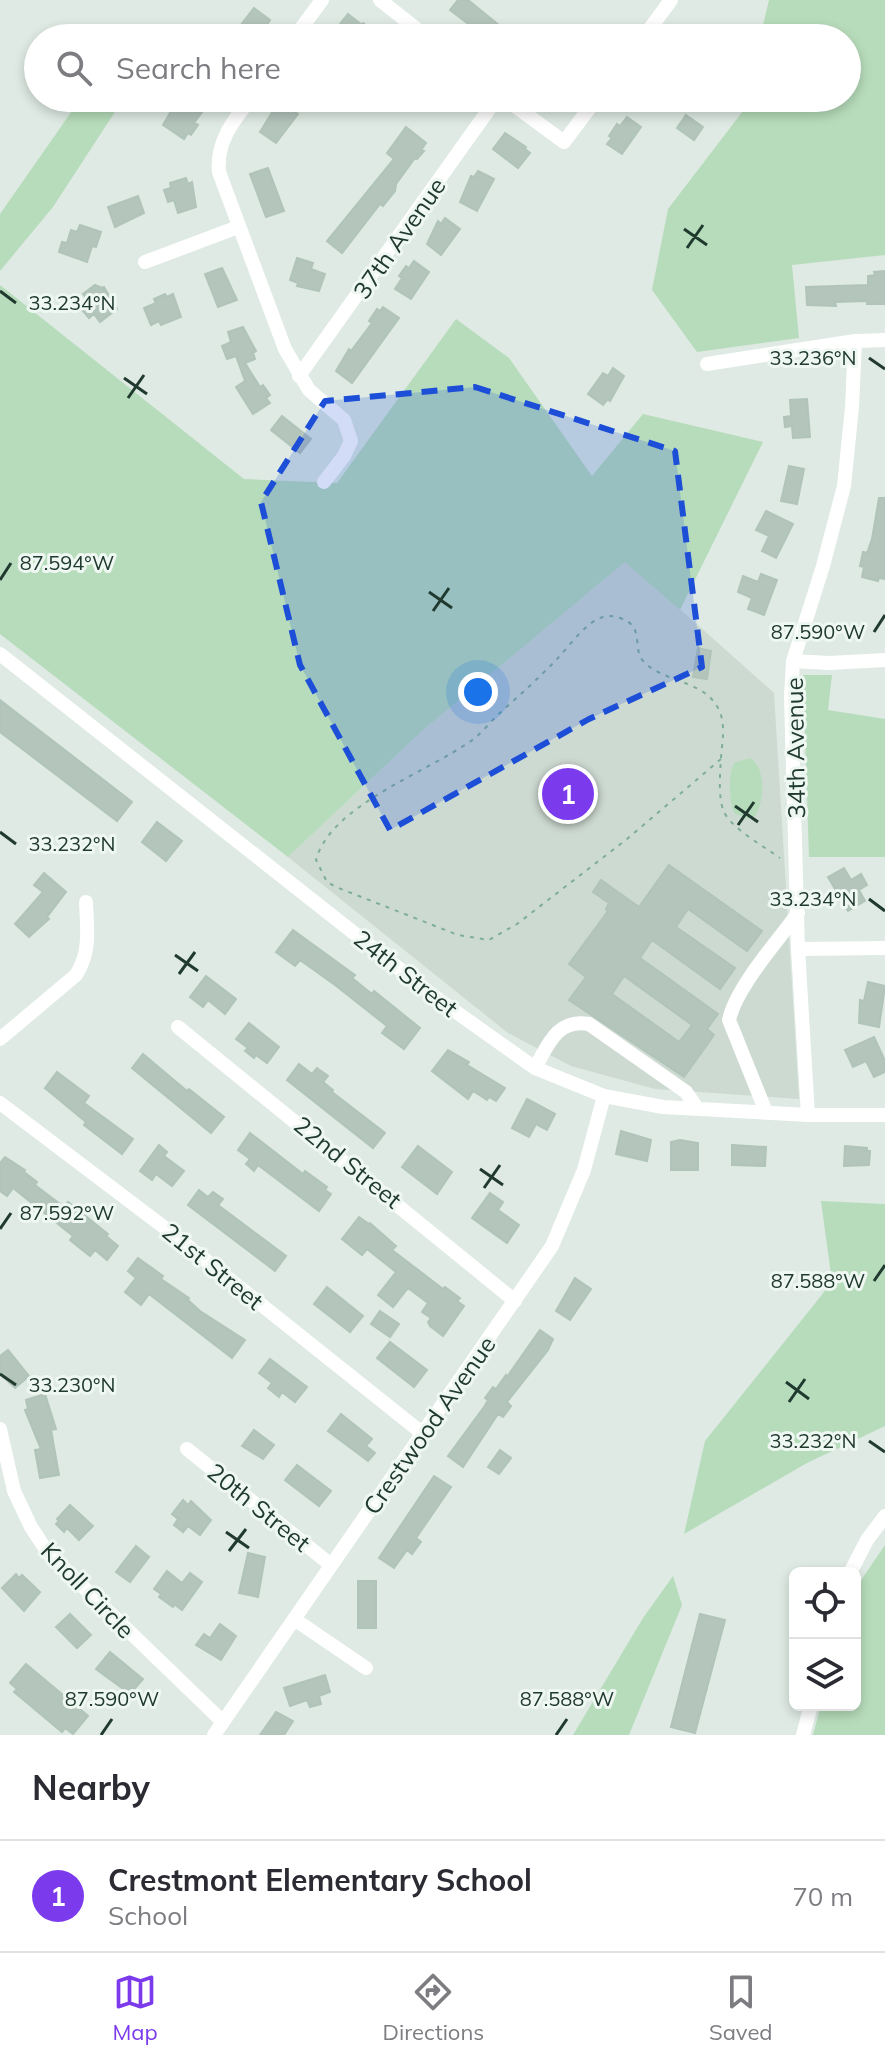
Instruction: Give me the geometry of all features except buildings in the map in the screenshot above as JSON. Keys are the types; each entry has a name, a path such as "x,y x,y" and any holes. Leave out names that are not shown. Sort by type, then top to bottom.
{"street":[{"path":"304,24 322,0"},
{"path":"380,0 410,24"},
{"path":"653,24 671,0"},
{"path":"240,112 230,126 217,156 219,172 272,317 299,376 321,402 344,420 351,441 344,456 324,482"},
{"name":"37th Avenue","path":"299,376 487,112"},
{"path":"523,112 564,142 586,112"},
{"path":"145,262 238,227"},
{"path":"707,364 855,341 885,340"},
{"name":"34th Avenue","path":"808,1115 798,949 791,697 793,661 844,486 855,341"},
{"name":"24th Street","path":"0,654 435,997 535,1068 604,1096 663,1107 808,1115 885,1115"},
{"path":"793,661 885,660"},
{"path":"0,1039 76,975 88,947 86,902"},
{"path":"766,1112 729,1020 740,993 798,913"},
{"path":"798,949 885,948"},
{"path":"535,1068 560,1028 575,1021 589,1024 686,1092 697,1108"},
{"name":"22nd Street","path":"178,1027 515,1301"},
{"name":"Crestwood Avenue","path":"214,1735 552,1246 584,1170 604,1096"},
{"name":"21st Street","path":"0,1103 169,1231 422,1433"},
{"name":"Knoll Circle","path":"0,1429 14,1491 31,1527 48,1553 223,1722"},
{"name":"20th Street","path":"187,1449 331,1565"},
{"path":"853,1567 867,1540 885,1516"},
{"path":"294,1619 366,1668"},
{"path":"803,1735 809,1711"}],"path":[{"path":"721,759 627,839 517,924 489,940 458,935 336,887 327,882 316,860 336,824 418,769 473,740 600,617 613,615 628,620 636,630 639,656 647,664 657,672 708,696 719,710 724,734 721,759 724,812 735,826 797,871"}],"highlighted area":[{"path":"475,387 675,451 702,667 589,719 390,830 300,665 261,502 325,401"}],"shaded area":[{"path":"626,561 774,693 799,1099 655,1089 571,1066 508,1033 288,857 422,731"}],"green space":[{"path":"769,0 885,0 885,255 792,265 799,338 697,352 652,290 668,209 742,112 861,112 861,24 763,24"},
{"path":"71,112 115,112 53,207 0,271 0,214"},
{"path":"0,285 244,479 337,483 456,319 509,358 592,476 643,414 763,442 680,610 625,562 422,731 288,857 0,634"},
{"path":"803,675 832,675 828,710 885,719 885,857 809,857"},
{"path":"750,758 759,769 762,793 755,816 747,819 734,813 730,781 734,763"},
{"path":"821,1201 885,1204 885,1426 807,1463 684,1534 705,1441 832,1282"},
{"path":"885,1545 885,1735 813,1735 819,1711 861,1711 861,1580"},
{"path":"673,1576 682,1605 629,1735 573,1735 643,1618"}],"place":[{"name":"Crestmont Elementary School","path":"568,794"}]}
